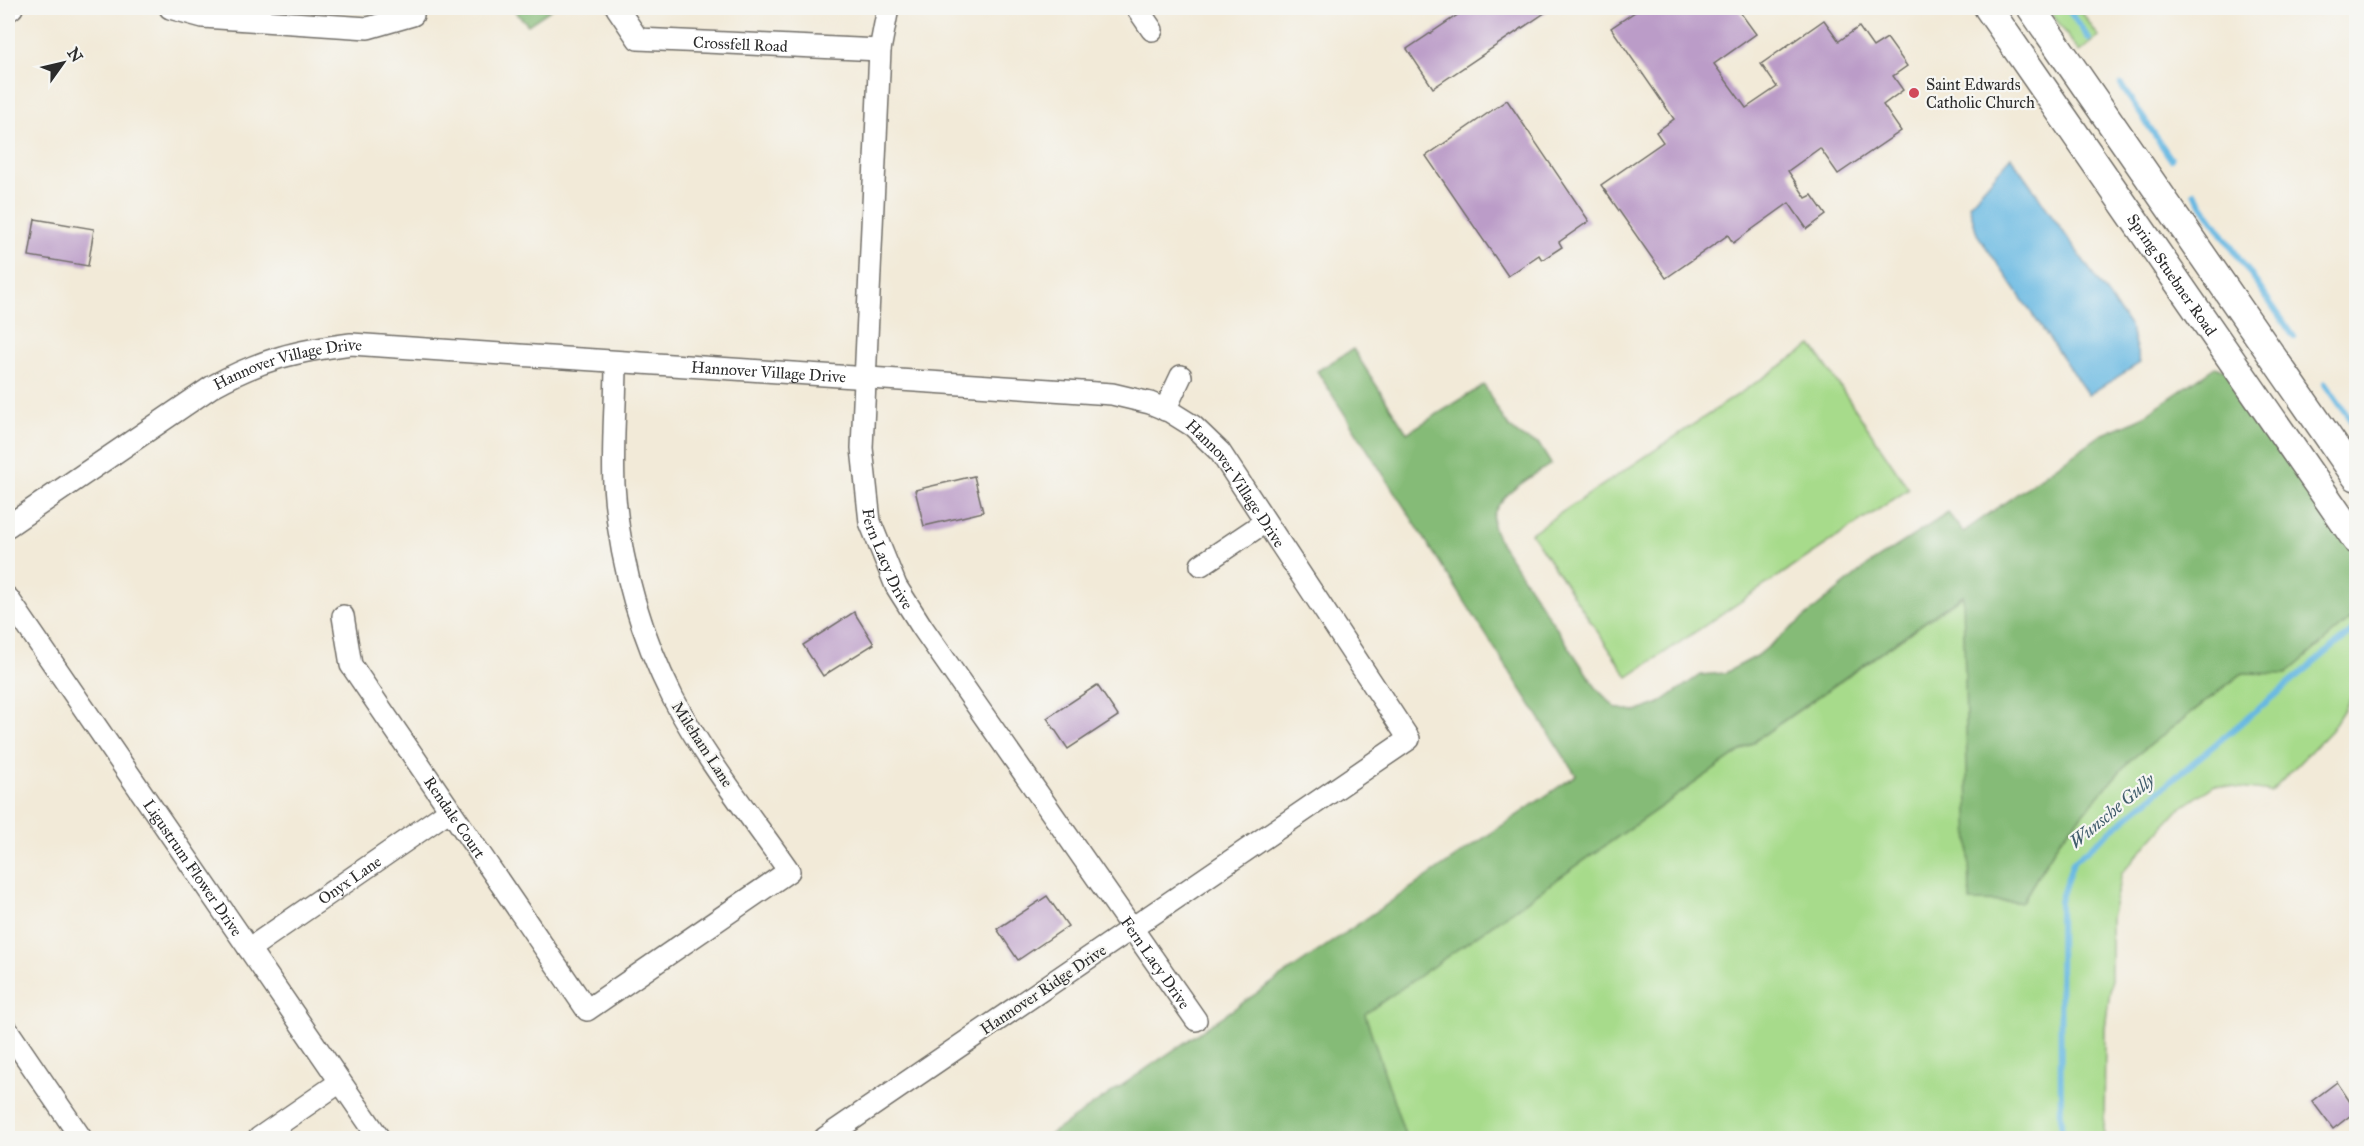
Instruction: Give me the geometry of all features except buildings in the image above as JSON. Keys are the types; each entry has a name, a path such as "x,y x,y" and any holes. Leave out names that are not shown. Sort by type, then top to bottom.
{"main road":[{"name":"Spring Stuebner Road","path":"1988,8 2356,540"},
{"path":"2031,8 2356,477"},
{"path":"2046,92 2075,72"},
{"path":"2224,348 2253,328"}],"street":[{"path":"8,11 12,8"},
{"path":"170,8 203,17 368,28 413,15"},
{"name":"Crossfell Road","path":"617,8 638,39 880,50"},
{"name":"Fern Lacy Drive","path":"888,8 880,50 867,378 862,448 870,522 896,586 922,627 1196,1020"},
{"path":"1137,8 1152,30"},
{"name":"Hannover Village Drive","path":"8,526 213,386 248,367 299,351 351,344 1112,394 1132,398 1165,410 1193,426 1220,452 1409,739"},
{"name":"Mileham Lane","path":"586,1010 789,871 689,725 645,636 626,573 614,484 616,362"},
{"path":"1165,410 1181,376"},
{"path":"1201,565 1265,522"},
{"name":"Ligustrum Flower Drive","path":"8,598 379,1138"},
{"name":"Rendale Court","path":"343,616 351,666 586,1010"},
{"name":"Hannover Ridge Drive","path":"825,1138 1409,739"},
{"name":"Onyx Lane","path":"249,949 450,810"},
{"path":"8,1031 81,1138"},
{"path":"259,1138 340,1082"}],"green space":[{"path":"512,8 553,8 528,25"},
{"path":"2048,8 2079,8 2099,37 2079,52"},
{"path":"1812,345 1909,489 1628,677 1531,533"},
{"path":"1353,349 1407,433 1484,385 1511,429 1527,440 1538,443 1551,464 1505,497 1494,515 1493,525 1500,543 1597,689 1616,708 1635,712 1658,704 1700,675 1725,673 1757,656 1871,563 1948,513 1963,532 2101,435 2139,419 2215,367 2228,370 2356,555 2356,614 2286,674 2242,673 2129,761 2059,841 2022,902 1970,901 1963,595 1365,1014 1406,1138 1045,1138 1576,775 1317,371"},
{"path":"1964,595 1971,901 2022,902 2059,841 2129,761 2243,673 2287,673 2356,614 2356,690 2331,730 2271,792 2215,785 2178,810 2122,873 2111,917 2111,984 2105,1028 2104,1138 1406,1138 1364,1014"}],"water":[{"path":"2011,157 2130,327 2140,363 2088,395 1977,234 1969,205"}],"waterway":[{"path":"2067,8 2089,39"},
{"path":"2121,85 2171,159"},
{"path":"2194,193 2294,337"},
{"path":"2325,383 2356,428"},
{"name":"Wunsche Gully","path":"2061,1138 2060,901 2073,862 2356,628"}],"place":[{"name":"Saint Edwards Catholic Church","path":"1914,93"}]}
